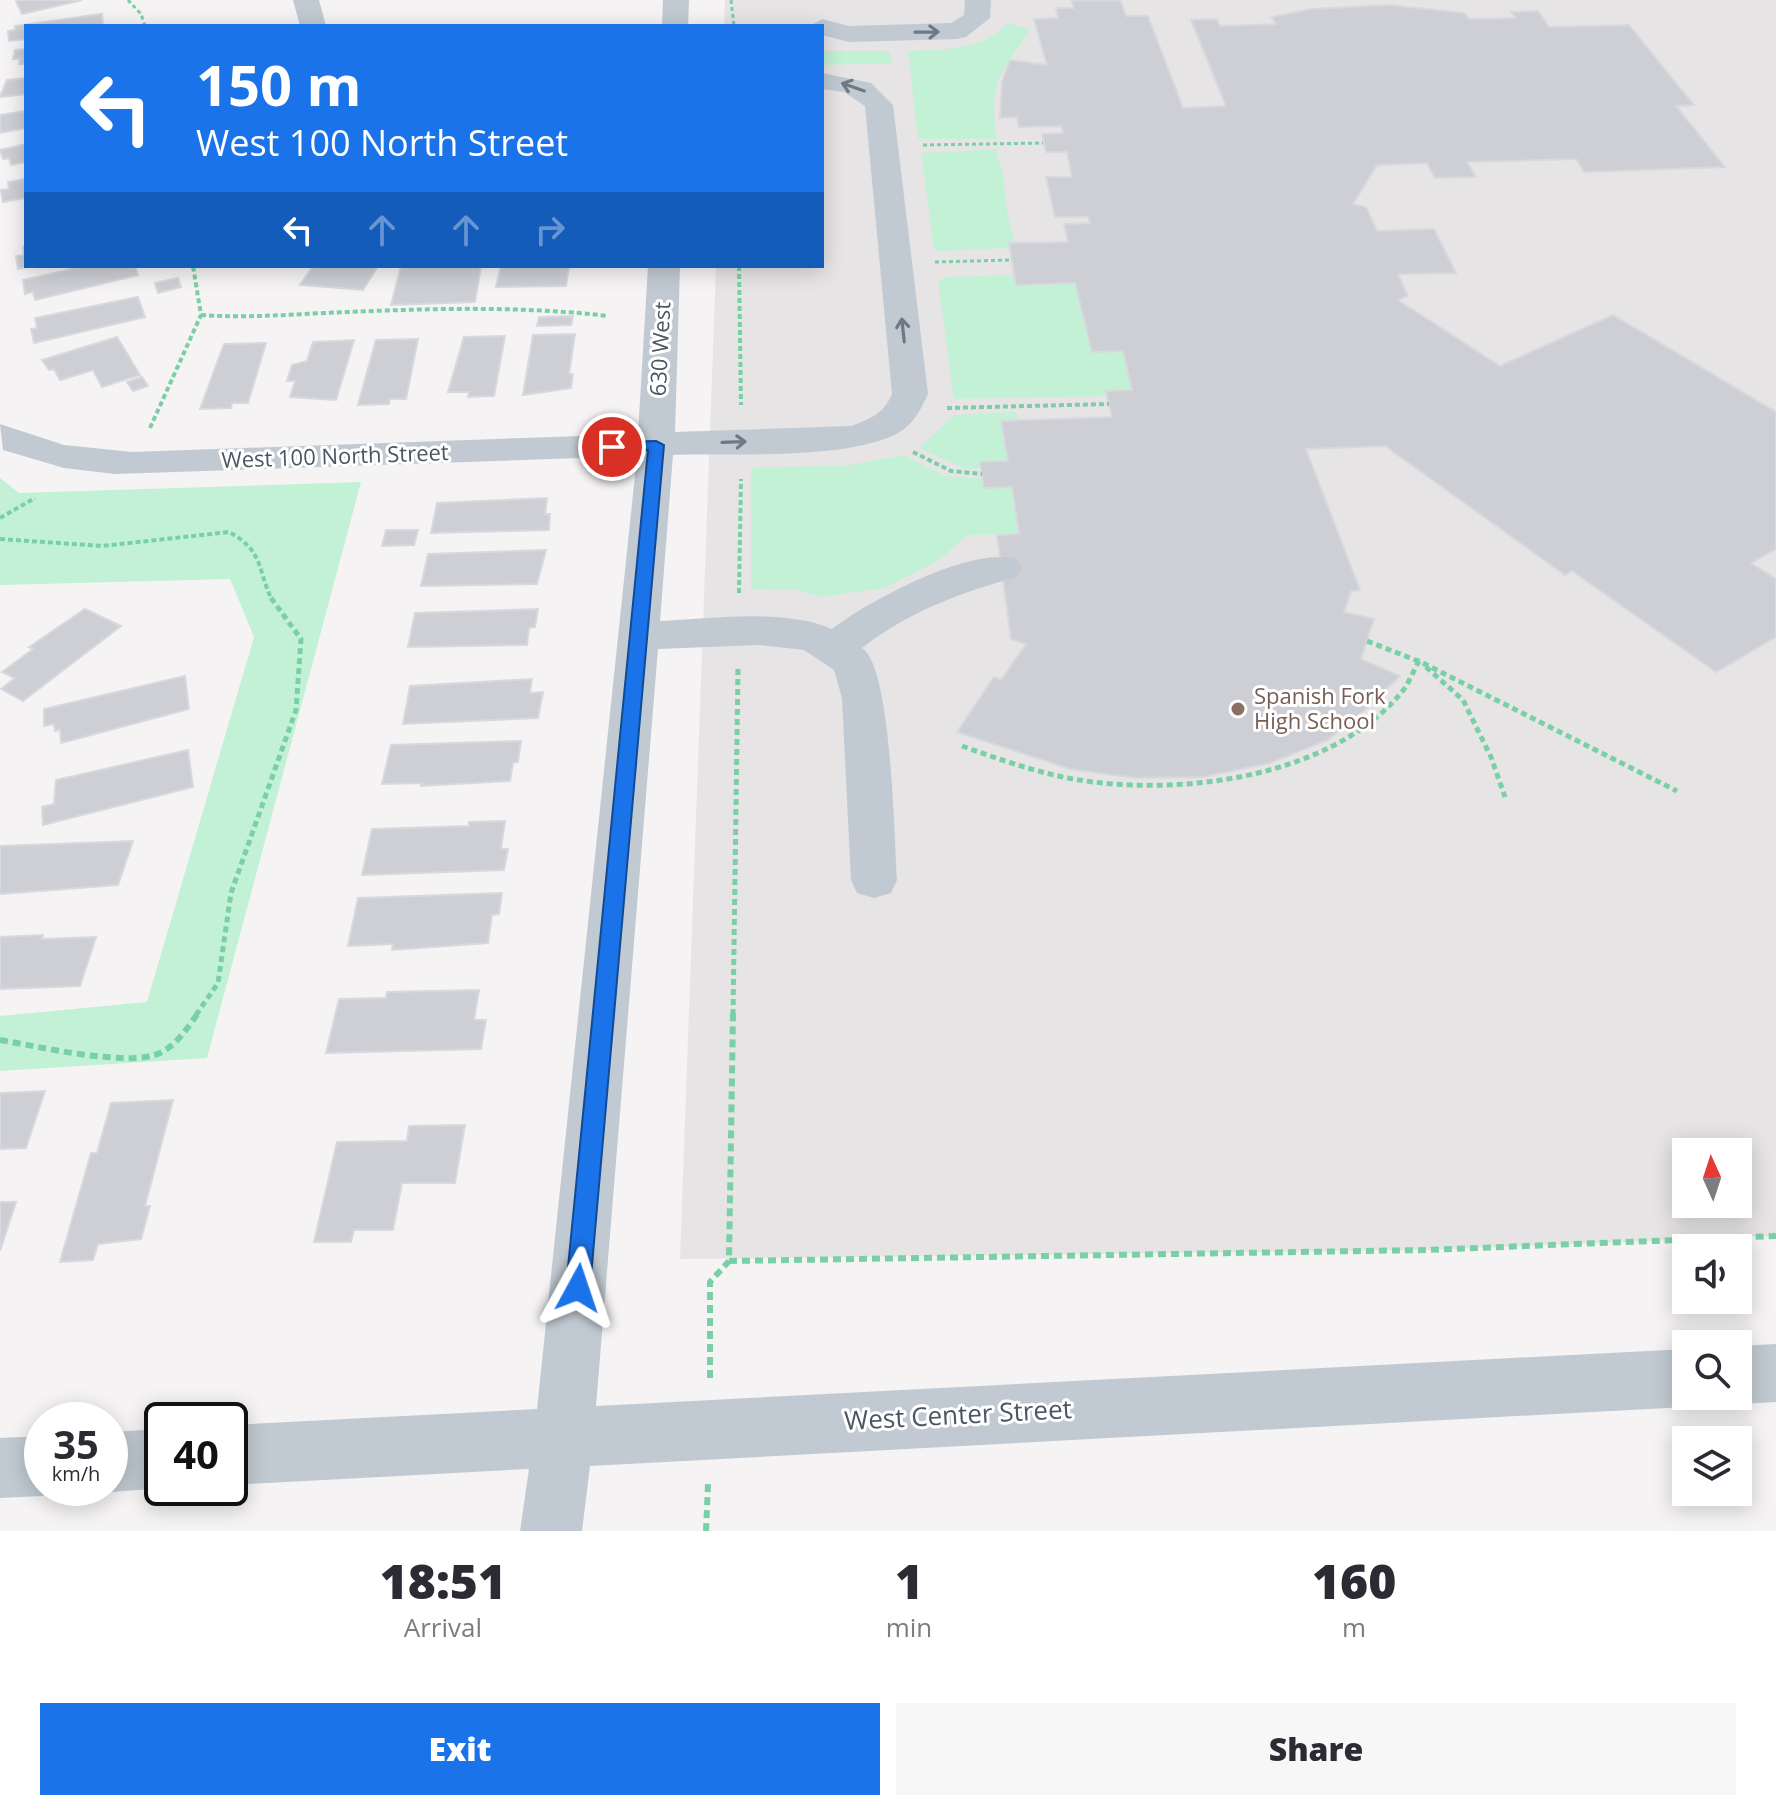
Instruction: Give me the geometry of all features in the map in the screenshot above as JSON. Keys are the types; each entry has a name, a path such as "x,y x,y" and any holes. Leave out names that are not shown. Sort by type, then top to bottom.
{"street":[{"path":"306,0 312,24"},
{"path":"675,24 676,0"},
{"path":"824,25 849,34 957,31 977,18 978,0"},
{"name":"West 100 North Street","path":"8,439 69,458 132,463 855,437 879,429 903,415 910,394 879,105 871,94 852,84 824,81"},
{"name":"630 West","path":"551,1531 564,1435 656,445 664,268"},
{"path":"833,649 868,621 955,577 1002,568"},
{"path":"638,636 759,631 814,637 853,662 863,698 874,880"},
{"path":"1752,1374 1776,1373"},
{"name":"West Center Street","path":"248,1454 1672,1379"},
{"path":"0,1468 24,1467"}],"path":[{"path":"128,0 141,14 144,24"},
{"path":"731,0 734,24"},
{"path":"910,145 1043,143"},
{"path":"926,263 1012,260"},
{"path":"150,428 201,315 193,268"},
{"path":"739,268 741,405"},
{"path":"201,315 250,319 324,313 559,310 608,316"},
{"path":"942,408 1109,404"},
{"path":"902,445 951,471 982,474"},
{"path":"739,599 741,478"},
{"path":"0,518 35,498"},
{"path":"0,539 102,546 229,532 248,540 260,558 272,602 301,639 296,710 231,893 218,983 182,1036 159,1054 111,1058 0,1040"},
{"path":"1367,641 1419,661 1677,791"},
{"path":"962,746 1073,779 1140,784 1221,780 1289,765 1352,734 1401,693 1419,661"},
{"path":"1419,661 1463,700 1491,757 1505,797"},
{"path":"710,1282 729,1261 738,662"},
{"path":"729,1261 1426,1250 1776,1236"}],"shaded area":[{"name":"Spanish Fork High School","path":"725,0 1776,0 1776,1236 1672,1234 1672,1240 1426,1250 680,1259 716,268 824,268 824,24 724,24"}],"green space":[{"path":"1008,23 1030,30 999,80 994,104 997,139 918,139 908,51 975,44"},
{"path":"824,51 890,51 892,63 824,65"},
{"path":"997,149 1015,243 1009,243 1010,248 939,251 934,248 921,153"},
{"path":"1014,275 1017,285 1075,283 1092,352 1123,351 1132,390 1107,396 954,399 938,282 946,277"},
{"path":"1016,413 1019,421 1001,422 1008,461 981,462 981,468 966,469 919,448 954,415"},
{"path":"904,455 945,476 983,479 1012,487 1019,534 968,535 936,562 884,588 819,597 798,590 751,589 751,468 850,465"},
{"path":"0,478 19,493 361,482 207,1058 0,1071 0,1016 147,1002 254,637 230,579 0,585"}],"building":[{"path":"19,0 82,0 22,14 16,1"},
{"name":"Spanish Fork High School","path":"1120,0 1126,16 1148,16 1183,108 1226,106 1191,20 1217,19 1220,26 1276,24 1272,17 1312,9 1389,5 1464,13 1469,19 1516,18 1511,12 1538,11 1549,27 1629,25 1694,105 1676,106 1725,167 1584,172 1576,159 1467,162 1476,177 1435,178 1427,163 1377,165 1353,204 1366,207 1377,231 1434,229 1456,273 1398,274 1408,296 1398,300 1500,366 1613,315 1776,412 1776,549 1751,563 1776,579 1776,637 1716,672 1572,571 1565,575 1385,446 1306,449 1360,590 1351,591 1344,612 1374,619 1361,659 1400,676 1328,740 1270,763 1203,777 1136,778 1070,769 957,732 994,677 1001,680 1026,644 1011,639 997,535 1019,534 1012,487 984,488 980,462 1008,461 1001,421 1112,417 1106,391 1132,390 1123,351 1092,352 1075,283 1016,285 1009,243 1068,242 1064,224 1090,223 1088,217 1055,217 1046,177 1072,177 1067,152 1046,152 1042,134 1063,133 1061,126 1019,127 1017,117 1000,118 1002,82 1010,60 1047,65 1034,19 1058,18 1056,8 1074,8 1072,1"},
{"path":"102,14 103,24 30,24"},
{"path":"24,25 24,39 9,41 8,31 15,30 15,26"},
{"path":"24,49 24,64 19,64 20,59 13,59 15,50"},
{"path":"24,78 24,94 0,97 7,80"},
{"path":"24,111 24,128 0,133 0,115"},
{"path":"24,144 24,162 11,165 9,158 3,159 0,150"},
{"path":"24,179 24,198 3,202 1,190 9,189 8,182"},
{"path":"24,255 24,268 18,269 16,256"},
{"path":"76,268 136,268 138,275 35,300 33,292 25,294 23,280"},
{"path":"312,268 377,268 363,290 300,285"},
{"path":"400,268 481,268 475,302 391,305"},
{"path":"501,268 569,268 566,286 496,287"},
{"path":"178,278 181,287 158,293 155,283"},
{"path":"138,297 145,317 34,343 31,329 37,328 35,318"},
{"path":"573,316 571,325 537,326 539,317"},
{"path":"575,334 569,374 573,374 571,388 523,395 533,335"},
{"path":"505,336 494,396 468,397 469,392 448,392 464,337"},
{"path":"117,337 140,375 102,387 93,370 60,380 54,369 49,370 42,360"},
{"path":"418,339 406,399 390,399 389,404 358,405 376,340"},
{"path":"354,340 336,400 290,397 295,381 287,381 292,365 307,361 313,342"},
{"path":"266,343 248,403 232,403 231,408 200,409 224,344"},
{"path":"142,377 148,386 133,391 127,382"},
{"path":"547,498 545,514 550,514 549,530 431,533 437,503"},
{"path":"386,530 418,530 414,545 382,546"},
{"path":"546,550 537,584 421,586 428,554"},
{"path":"85,609 121,626 23,701 1,689 15,678 2,672 33,649 29,647"},
{"path":"538,609 535,627 529,628 527,645 408,647 415,613"},
{"path":"185,676 189,709 61,743 60,729 55,731 54,724 44,726 44,709"},
{"path":"532,679 530,693 543,692 538,718 403,724 410,686"},
{"path":"521,741 518,762 513,763 510,781 421,786 422,783 382,784 391,745"},
{"path":"188,750 193,787 43,825 42,807 54,804 56,780"},
{"path":"505,821 501,849 508,849 504,870 362,875 372,829 469,826 469,822"},
{"path":"133,841 118,885 0,894 0,846"},
{"path":"502,893 499,914 492,915 488,943 392,950 393,944 348,946 358,898"},
{"path":"43,935 42,939 96,937 80,986 0,989 0,937"},
{"path":"479,990 474,1020 486,1020 481,1049 326,1053 339,999 386,998 387,992"},
{"path":"45,1091 26,1148 0,1149 0,1093"},
{"path":"173,1100 145,1206 150,1206 141,1239 98,1244 93,1260 60,1262 91,1153 97,1153 111,1103"},
{"path":"465,1125 455,1183 402,1183 393,1230 354,1230 351,1242 314,1242 337,1142 407,1141 409,1126"},
{"path":"0,1202 16,1202 0,1251"}],"place":[{"name":"Spanish Fork High School","path":"1238,709"}],"route":[{"path":"578,1288 656,445 612,447"}]}
